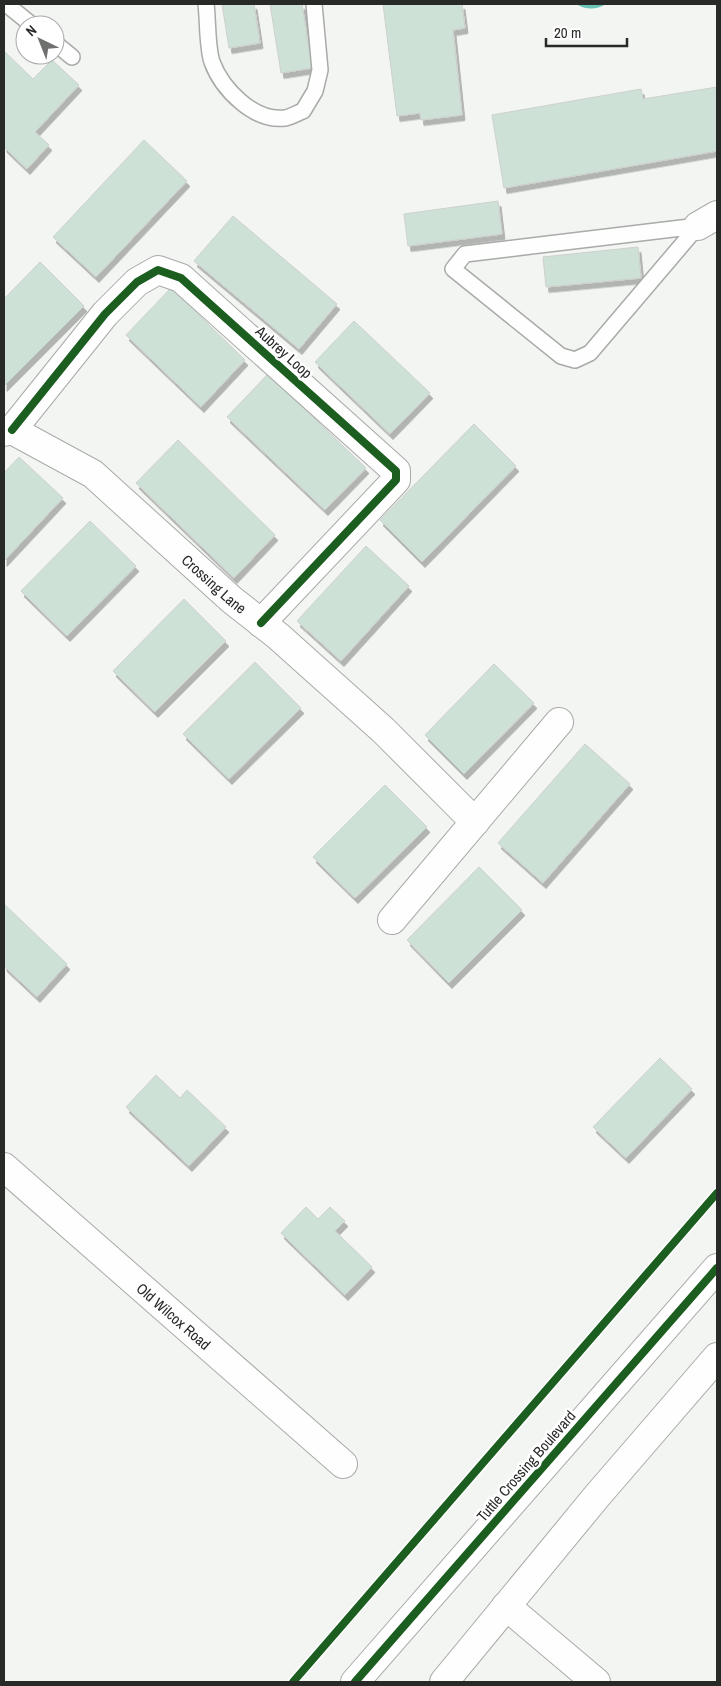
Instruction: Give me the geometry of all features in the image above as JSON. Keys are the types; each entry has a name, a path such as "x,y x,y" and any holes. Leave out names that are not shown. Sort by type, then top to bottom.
{"street":[{"name":"Aubrey Loop","path":"8,431 105,314 138,282 158,270 180,278 396,471 396,480 262,623"},
{"name":"Crossing Lane","path":"8,431 93,474 232,600 262,623 383,730 475,822"},
{"path":"392,920 559,722"},
{"name":"Old Wilcox Road","path":"4,1167 343,1464"},
{"name":"Tuttle Crossing Boulevard","path":"355,1682 717,1268"},
{"path":"444,1682 596,1496 717,1357"},
{"path":"506,1606 596,1682"}],"lane":[{"path":"6,4 20,15"},
{"path":"206,4 212,61 224,82 240,102 263,115 284,118 303,112 317,84 320,70 314,4"},
{"path":"65,51 72,57"},
{"path":"708,221 590,353 575,360 561,356 453,269 465,254 708,221"}],"water":[{"path":"576,4 606,4 591,8"}],"building":[{"path":"222,4 254,4 260,43 229,48"},
{"path":"270,4 302,4 312,68 281,73"},
{"path":"383,4 462,4 465,28 453,30 462,115 421,120 420,113 397,116"},
{"path":"4,51 15,62 15,65 18,65 33,79 47,65 57,65 79,85 35,132 49,145 27,169 4,147"},
{"path":"717,87 717,151 504,188 492,115 641,89 643,99"},
{"path":"144,140 187,181 96,277 53,237"},
{"path":"498,201 502,234 408,246 404,214"},
{"path":"233,216 337,304 299,349 194,261"},
{"path":"638,247 641,278 546,287 543,257"},
{"path":"40,262 84,306 4,386 4,299"},
{"path":"171,288 245,360 201,407 126,335"},
{"path":"354,321 430,393 390,434 315,362"},
{"path":"268,374 366,468 325,510 227,417"},
{"path":"474,424 516,466 422,562 380,520"},
{"path":"178,440 275,535 234,578 136,483"},
{"path":"19,457 63,498 4,561 4,473"},
{"path":"90,521 136,566 67,636 21,591"},
{"path":"366,546 409,586 341,661 297,621"},
{"path":"184,599 226,641 155,712 113,671"},
{"path":"255,662 301,708 229,779 183,734"},
{"path":"494,664 534,703 464,774 425,735"},
{"path":"585,744 630,784 543,883 498,843"},
{"path":"385,785 427,827 355,898 313,857"},
{"path":"479,867 522,910 449,983 407,940"},
{"path":"4,904 67,964 37,997 4,966"},
{"path":"660,1058 692,1089 626,1158 593,1127"},
{"path":"156,1075 180,1098 187,1090 226,1127 189,1166 126,1107"},
{"path":"306,1207 318,1219 330,1207 345,1221 335,1231 372,1267 345,1295 281,1233"}],"cycle path":[{"path":"12,430 105,314 137,282 158,270 181,278 396,471 396,480 261,623"},
{"path":"293,1682 717,1193"},
{"path":"355,1682 717,1268"}]}
